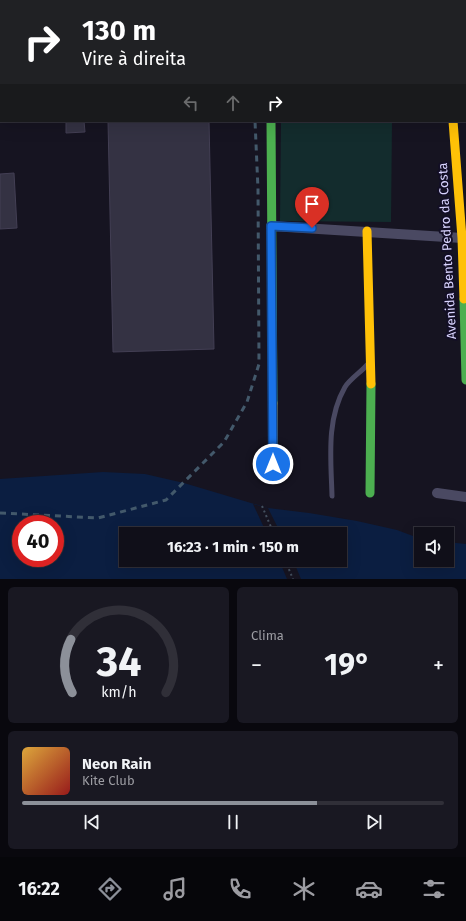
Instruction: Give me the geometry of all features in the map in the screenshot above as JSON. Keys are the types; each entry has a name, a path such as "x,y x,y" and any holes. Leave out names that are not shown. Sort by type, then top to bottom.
{"street":[{"path":"270,122 273,464"},
{"name":"Avenida Bento Pedro da Costa","path":"453,122 462,163 462,238 466,380"},
{"path":"271,226 462,238"},
{"path":"367,231 370,362 370,493"},
{"path":"437,493 466,497"}],"lane":[{"path":"332,496 332,423 346,385 370,362"}],"path":[{"path":"262,506 271,527"},
{"path":"288,567 293,579"}],"green space":[{"path":"281,122 392,122 391,222 280,221"}],"water":[{"path":"103,472 145,474 184,483 268,508 357,521 397,530 414,536 414,567 454,567 454,543 466,544 466,579 0,579 0,479"}],"pier":[{"path":"253,504 268,508 278,527 264,527"},
{"path":"282,567 296,567 301,579 287,579"}],"building":[{"path":"66,122 84,122 85,132 66,133"},
{"path":"108,122 209,122 214,349 113,352"},
{"path":"14,173 17,228 0,229 0,174"}],"railway":[{"path":"0,513 98,518 166,500 224,442 247,402 259,364 258,189 255,122"}],"traffic: fast":[{"path":"271,122 273,403"},
{"path":"464,299 466,380"},
{"path":"370,493 371,384"}],"traffic: slow":[{"path":"453,122 462,238 464,299"},
{"path":"367,231 371,384"},
{"path":"273,403 273,464"}],"route":[{"path":"273,464 271,226 312,228"}]}
